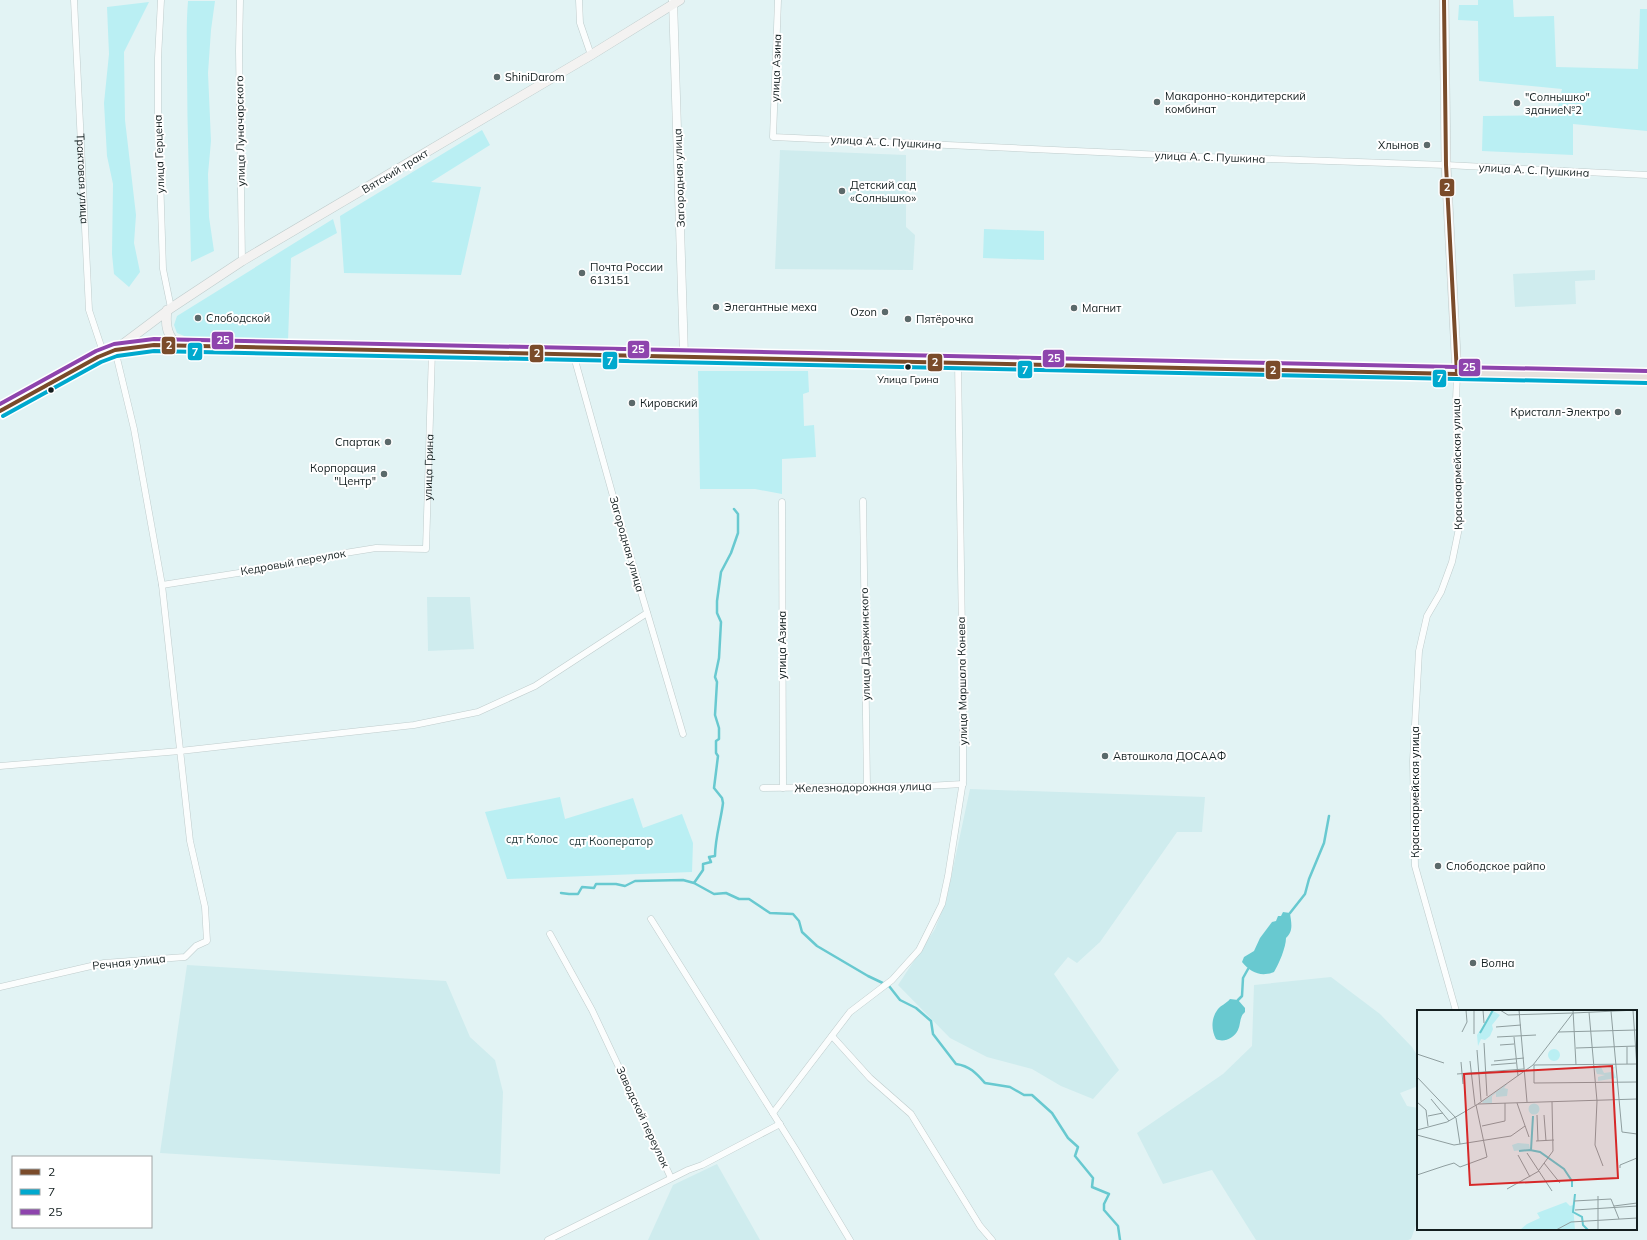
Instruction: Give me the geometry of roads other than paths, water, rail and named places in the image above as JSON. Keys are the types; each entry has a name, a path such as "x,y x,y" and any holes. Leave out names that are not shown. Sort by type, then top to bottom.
{"highway":[{"path":"0,411 115,350 154,345 1647,377"}],"main road":[{"name":"Красноармейская улица","path":"1444,0 1446,165 1457,374"},
{"name":"Вятский тракт","path":"115,350 169,309 242,261 591,54 676,1"},
{"path":"169,309 166,318 167,331 174,342 179,346"}],"street":[{"name":"Трактовая улица","path":"74,0 89,310 104,355"},
{"name":"улица Герцена","path":"161,0 158,58 158,112 162,269 169,309"},
{"name":"улица Луначарского","path":"240,0 239,51 242,261"},
{"path":"579,0 580,23 591,54"},
{"name":"улица Азина","path":"773,137 778,0"},
{"name":"Загородная улица","path":"676,1 684,356"},
{"name":"улица А. С. Пушкина","path":"773,137 1207,157 1446,165 1647,175"},
{"path":"115,350 134,429 162,585 180,751"},
{"name":"улица Грина","path":"426,549 432,351"},
{"name":"Загородная улица","path":"572,353 683,734"},
{"name":"улица Маршала Конева","path":"773,1113 850,1012 886,984 919,950 942,904 948,876 962,784 963,705 958,362"},
{"name":"Красноармейская улица","path":"1456,1010 1415,866 1413,761 1421,644 1427,616 1441,592 1452,562 1459,528 1456,401 1457,374"},
{"name":"улица Дзержинского","path":"863,501 867,787"},
{"name":"улица Азина","path":"782,502 783,788"},
{"name":"Кедровый переулок","path":"162,585 308,562 345,553 376,548 426,549"},
{"path":"0,766 180,751 414,725 478,712 535,686 648,613"},
{"name":"Речная улица","path":"0,987 104,963 185,957 196,946 207,941 204,907 190,841 180,751"},
{"name":"Железнодорожная улица","path":"763,788 927,786 962,784"},
{"path":"651,919 780,1124 850,1240"},
{"name":"Заводской переулок","path":"548,1240 671,1178 592,1010 550,934"},
{"path":"832,1036 870,1078 911,1114 980,1226 992,1240"},
{"path":"671,1178 702,1165 780,1124"}],"water":[{"path":"1283,912 1290,913 1291,923 1291,929 1286,938 1284,951 1274,972 1265,974 1256,973 1242,962 1244,957 1254,951 1260,938 1272,922 1276,921 1278,916 1281,916"},
{"path":"1230,999 1238,1000 1245,1008 1245,1012 1242,1016 1238,1030 1234,1035 1225,1040 1219,1040 1216,1039 1213,1032 1212,1024 1214,1016 1218,1009"}],"waterway":[{"path":"694,883 703,870 703,864 711,862 709,857 715,856 723,803 722,798 714,788 718,756 716,753 716,741 719,739 719,728 715,715 717,682 715,677 719,658 721,622 717,613 717,601 721,572 731,553 738,533 738,514 734,509"},
{"path":"1290,913 1305,894 1309,879 1324,843 1329,816"},
{"path":"561,893 578,894 582,887 594,888 596,884 616,884 625,886 635,881 683,880 694,883 714,894 726,893 739,899 749,899 770,913 793,914 799,921 802,932 817,946 868,976 889,986 900,1000 916,1008 931,1021 933,1034 956,1064 969,1068 985,1083 1010,1087 1024,1095 1032,1095 1052,1113 1068,1138 1078,1147 1075,1156 1093,1178 1092,1187 1109,1194 1104,1204 1104,1210 1118,1226 1120,1240"},
{"path":"1238,1000 1242,996 1243,978 1248,969"}],"place":[{"name":"ShiniDarom","path":"497,77"},
{"name":"Макаронно-кондитерский комбинат","path":"1157,102"},
{"name":"\"Солнышко\" здание№2","path":"1517,103"},
{"name":"Хлынов","path":"1427,145"},
{"name":"Детский сад «Солнышко»","path":"842,191"},
{"name":"Почта России 613151","path":"582,273"},
{"name":"Элегантные меха","path":"716,307"},
{"name":"Магнит","path":"1074,308"},
{"name":"Ozon","path":"885,312"},
{"name":"Слободской","path":"198,318"},
{"name":"Пятёрочка","path":"908,319"},
{"name":"Улица Грина","path":"908,367"},
{"name":"Кировский","path":"632,403"},
{"name":"Кристалл-Электро","path":"1618,412"},
{"name":"Спартак","path":"388,442"},
{"name":"Корпорация \"Центр\"","path":"384,474"},
{"name":"Автошкола ДОСААФ","path":"1105,756"},
{"name":"Слободское райпо","path":"1438,866"},
{"name":"Волна","path":"1473,963"}],"park label":[{"name":"сдт Колос","path":"532,839"},
{"name":"сдт Кооператор","path":"611,841"}]}
